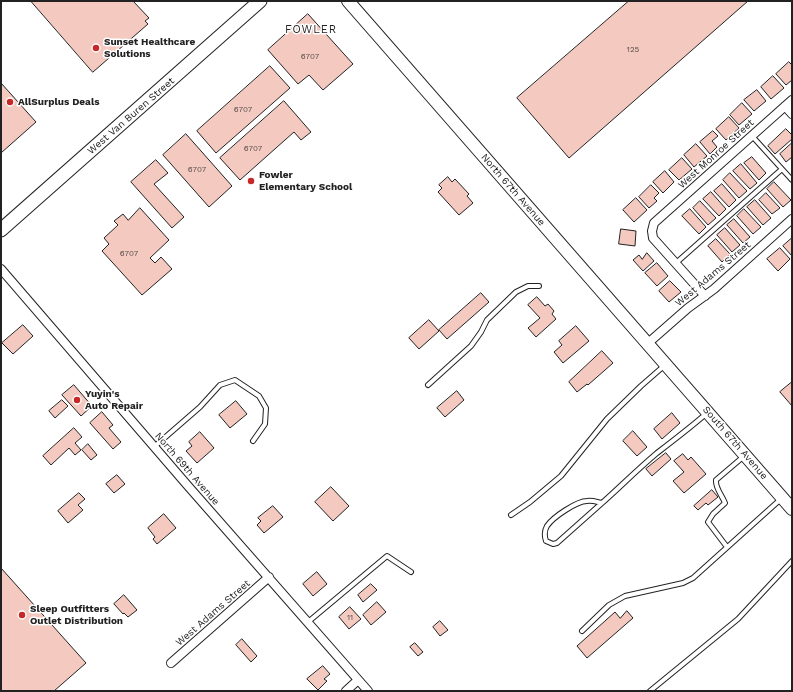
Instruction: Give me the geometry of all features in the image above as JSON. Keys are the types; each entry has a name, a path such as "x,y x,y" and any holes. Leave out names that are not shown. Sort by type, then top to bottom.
{"main road":[{"name":"West Van Buren Street","path":"1,230 260,1"},
{"name":"North 67th Avenue","path":"348,1 677,378"},
{"name":"South 67th Avenue","path":"677,378 792,509"}],"street":[{"name":"West Monroe Street","path":"675,263 653,238 652,231 654,223 792,100"},
{"path":"785,106 792,114"},
{"name":"West Adams Street","path":"647,344 688,308 705,296 792,219"},
{"path":"675,263 705,296"},
{"name":"North 69th Avenue","path":"1,269 154,447 368,691"},
{"name":"West Adams Street","path":"171,663 269,577"},
{"path":"346,691 358,680"}],"lane":[{"path":"751,136 792,180"},
{"path":"675,263 782,169"},
{"path":"428,385 471,346 487,320 516,292 528,286 539,286"},
{"path":"511,514 530,502 561,476 607,419 641,386 666,365"},
{"path":"154,447 200,407 220,385 235,380 259,396 266,408 265,424 253,441"},
{"path":"602,502 586,501 575,505 557,517 547,525 544,534 546,540 553,544 557,543 657,453 708,413"},
{"path":"727,547 708,522 713,514 725,503 716,486 716,480 745,455"},
{"path":"582,631 609,605 625,596 683,583 693,578 782,498"},
{"path":"308,622 387,556 411,572"},
{"path":"650,691 738,619 792,561"}],"building":[{"name":"Sunset Healthcare Solutions","path":"31,1 133,1 149,18 145,21 148,24 93,72"},
{"path":"629,1 748,1 569,158 517,98"},
{"path":"308,14 353,64 323,90 309,75 298,84 268,50"},
{"path":"789,62 792,65 792,80 786,85 776,74"},
{"path":"270,66 290,88 216,153 197,131"},
{"path":"773,76 784,88 771,99 761,87"},
{"name":"AllSurplus Deals","path":"1,83 36,122 1,153"},
{"path":"757,90 766,101 754,111 744,100"},
{"path":"284,101 311,132 301,140 294,132 240,180 220,158"},
{"path":"742,103 752,114 739,125 730,115"},
{"path":"729,117 739,128 726,140 716,129"},
{"path":"786,129 792,135 792,139 775,154 768,146"},
{"path":"713,131 718,136 712,141 717,147 710,154 700,142"},
{"path":"186,134 232,186 209,207 163,155"},
{"path":"792,143 792,157 786,162 780,154"},
{"path":"696,144 707,156 694,167 684,155"},
{"path":"752,157 766,173 759,180 744,163"},
{"path":"682,158 692,169 679,180 669,170"},
{"path":"156,160 168,173 154,184 184,217 172,228 131,182"},
{"path":"741,164 757,183 750,189 733,171"},
{"path":"665,171 674,182 663,193 653,182"},
{"path":"730,173 747,191 739,198 723,180"},
{"path":"448,177 452,182 455,179 469,194 467,196 473,203 459,215 438,192 442,188 439,185"},
{"path":"774,182 791,200 783,207 767,189"},
{"path":"722,184 736,200 729,207 714,191"},
{"path":"651,185 659,193 654,198 657,201 649,208 639,197"},
{"path":"711,192 726,209 719,216 703,199"},
{"path":"766,193 780,208 772,214 759,200"},
{"path":"636,198 647,210 634,222 623,210"},
{"path":"755,200 771,218 763,225 747,207"},
{"path":"700,201 716,218 708,225 693,208"},
{"path":"140,208 169,240 150,258 155,263 161,257 172,269 142,295 102,251 109,244 104,238 118,225 114,221 123,214 128,220"},
{"path":"690,209 706,227 699,234 682,216"},
{"path":"744,209 761,227 753,234 737,216"},
{"path":"734,219 750,237 743,243 727,225"},
{"path":"725,228 740,245 732,252 717,235"},
{"path":"621,229 636,231 635,246 619,244"},
{"path":"792,238 792,256 783,246"},
{"path":"716,239 730,254 722,262 708,246"},
{"path":"780,248 790,259 778,271 767,259"},
{"path":"647,253 654,261 643,271 633,260 639,255 642,259"},
{"path":"657,263 668,276 657,286 645,273"},
{"path":"670,281 681,292 669,302 659,291"},
{"path":"481,293 489,302 447,339 439,330"},
{"path":"537,297 545,306 548,304 554,311 552,314 556,319 536,337 528,328 540,318 528,305"},
{"path":"429,320 439,331 419,349 409,338"},
{"path":"23,325 33,336 13,354 2,343"},
{"path":"576,326 589,341 563,363 554,352 562,345 559,341"},
{"path":"602,351 613,363 588,385 587,384 577,392 569,382"},
{"path":"792,382 792,406 780,392"},
{"name":"Yuyin's Auto Repair","path":"74,385 92,406 81,416 62,395"},
{"path":"457,391 464,400 445,417 437,408"},
{"path":"62,400 68,406 55,418 49,411"},
{"path":"236,401 247,414 230,428 219,415"},
{"path":"102,412 113,425 109,428 121,442 113,449 90,423"},
{"path":"672,413 680,423 662,439 654,429"},
{"path":"74,428 82,437 75,443 81,450 75,455 69,448 51,465 43,456"},
{"path":"633,431 647,447 637,456 623,441"},
{"path":"200,432 214,448 197,463 186,451 192,446 189,442"},
{"path":"88,444 97,455 91,460 82,450"},
{"path":"666,453 671,459 652,476 646,469"},
{"path":"683,454 688,460 691,457 706,474 684,493 673,481 684,472 674,461"},
{"path":"117,475 125,484 114,493 106,484"},
{"path":"331,487 349,506 333,521 315,502"},
{"path":"712,490 718,497 708,505 706,503 698,510 694,506"},
{"path":"79,493 85,499 78,505 83,510 68,523 58,511"},
{"path":"273,506 283,517 264,533 257,525 261,521 258,518"},
{"path":"164,514 176,528 157,544 153,539 155,537 148,528"},
{"name":"Sleep Outfitters Outlet Distribution","path":"1,568 86,663 54,691 1,691"},
{"path":"317,572 327,584 313,596 303,584"},
{"path":"371,584 377,590 363,602 358,595"},
{"path":"124,595 137,610 128,617 124,613 123,614 114,604"},
{"path":"377,602 386,612 371,625 363,615"},
{"path":"350,607 361,619 349,629 339,617"},
{"path":"627,611 633,618 587,658 577,646 615,612 620,618"},
{"path":"440,621 448,630 440,636 433,627"},
{"path":"242,639 257,656 251,662 236,645"},
{"path":"415,643 423,652 418,656 410,647"},
{"path":"323,666 330,674 324,679 327,681 318,690 307,679"}],"place":[{"name":"Sunset Healthcare Solutions","path":"96,48"},
{"name":"AllSurplus Deals","path":"10,102"},
{"name":"Fowler Elementary School","path":"251,181"},
{"name":"Yuyin's Auto Repair","path":"77,400"},
{"name":"Sleep Outfitters Outlet Distribution","path":"22,615"}],"district":[{"name":"FOWLER","path":"311,30"}]}
